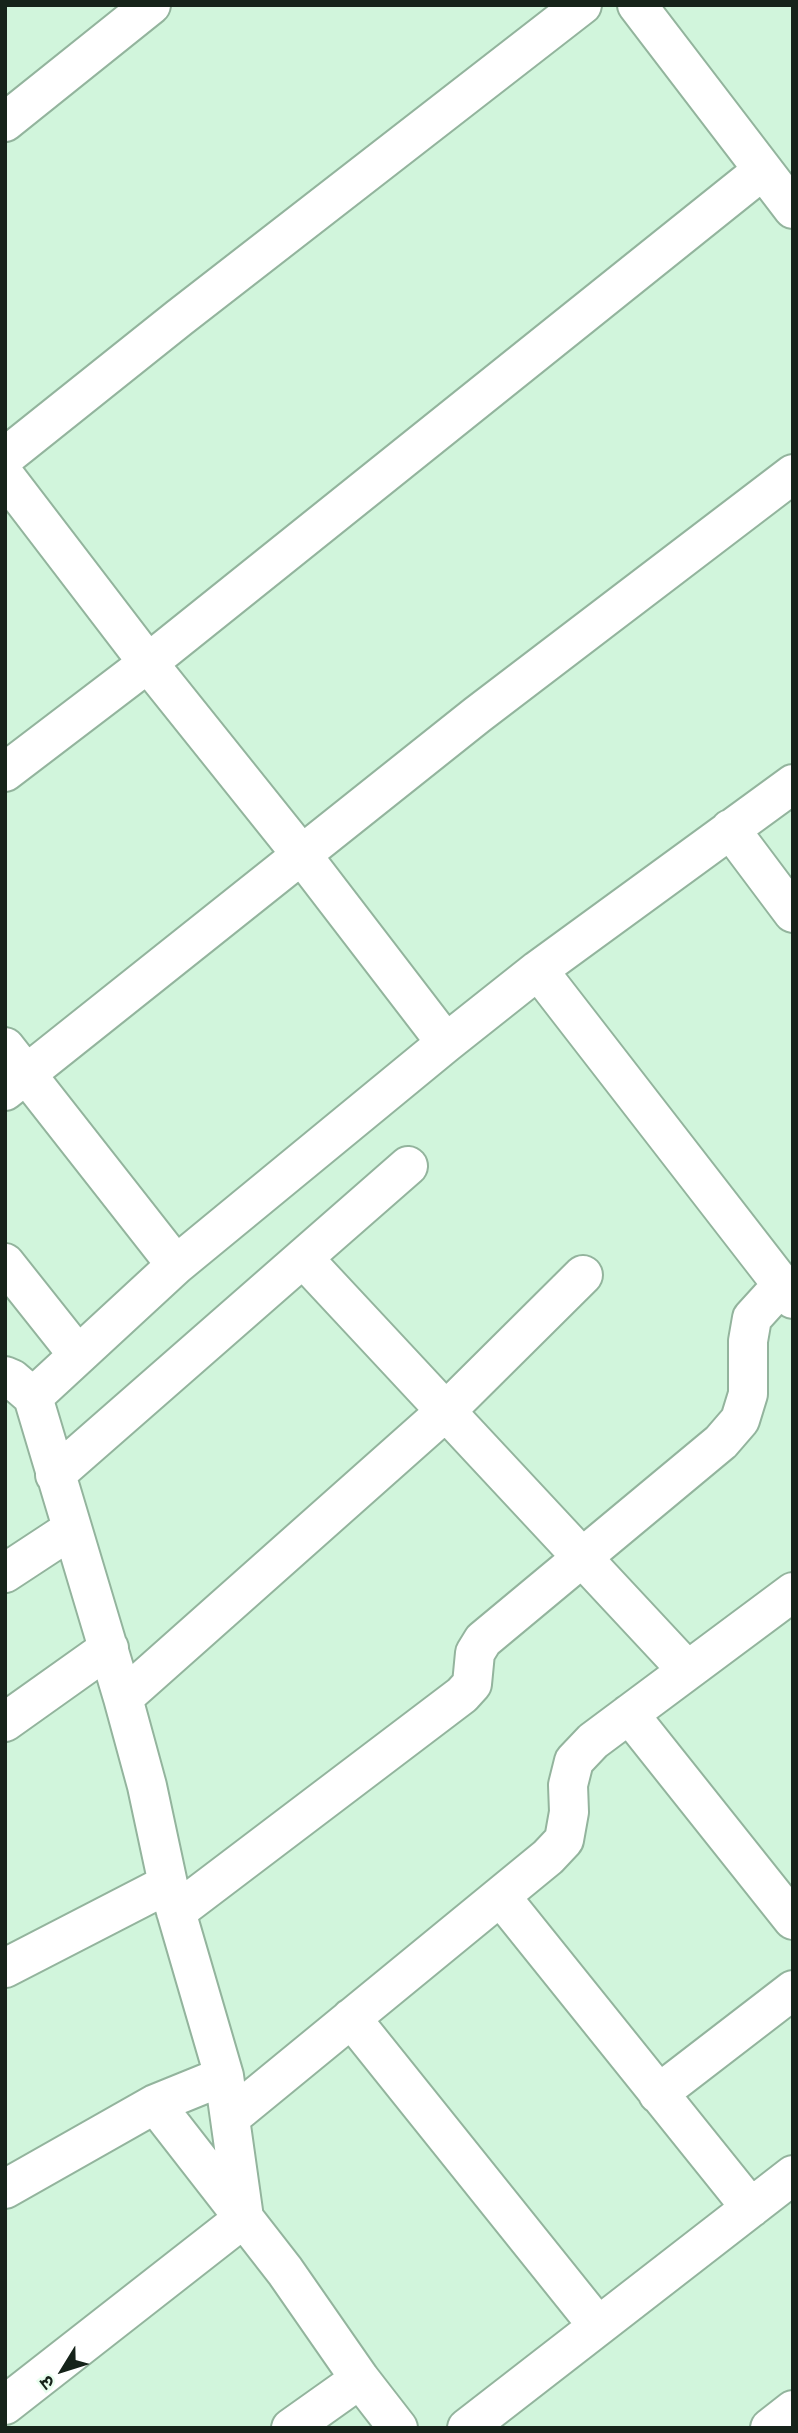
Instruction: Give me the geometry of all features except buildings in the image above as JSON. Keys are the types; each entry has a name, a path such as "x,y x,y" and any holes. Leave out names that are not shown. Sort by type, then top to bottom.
{"street":[{"path":"5,457 179,318 582,5"},
{"path":"637,5 793,209"},
{"path":"5,122 142,8"},
{"path":"5,772 148,663 763,170"},
{"path":"176,1265 12,1071 301,854 467,723 793,474"},
{"path":"5,476 148,663 301,854 446,1042"},
{"path":"244,2218 225,2076 172,1898 123,1698 54,1475 19,1387 78,1355 176,1265 446,1042 538,970 793,784"},
{"path":"730,829 793,913"},
{"path":"5,1968 172,1898 463,1695 471,1684 475,1653 483,1640 721,1442 740,1420 748,1394 748,1341 752,1318 787,1292 538,970"},
{"path":"54,1475 408,1166"},
{"path":"303,1258 687,1670"},
{"path":"5,1263 78,1355"},
{"path":"123,1698 446,1411 583,1275"},
{"path":"5,1573 72,1529"},
{"path":"231,2118 548,1857 564,1840 569,1812 568,1785 575,1761 593,1741 793,1592"},
{"path":"5,1722 108,1648"},
{"path":"629,1714 793,1920"},
{"path":"501,1897 751,2208"},
{"path":"659,2094 793,1990"},
{"path":"351,2018 598,2326"},
{"path":"5,2189 155,2104 225,2076"},
{"path":"155,2104 285,2271 360,2379 398,2428"},
{"path":"467,2428 793,2175"},
{"path":"5,2405 244,2218"},
{"path":"291,2428 360,2379"},
{"path":"770,2428 793,2410"}]}
